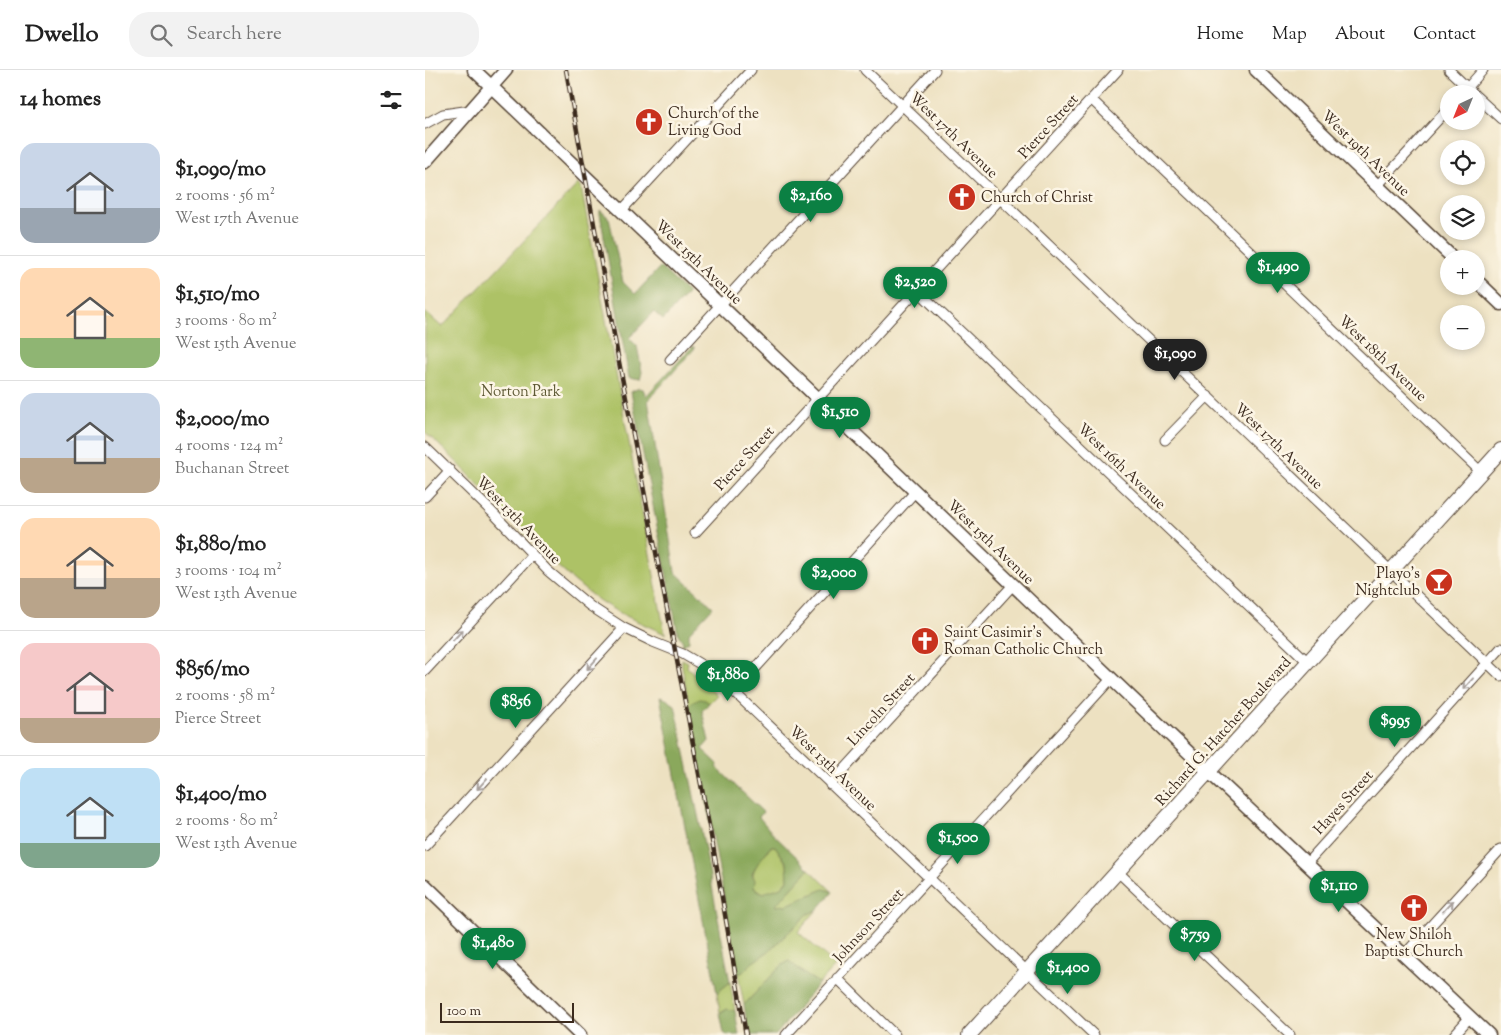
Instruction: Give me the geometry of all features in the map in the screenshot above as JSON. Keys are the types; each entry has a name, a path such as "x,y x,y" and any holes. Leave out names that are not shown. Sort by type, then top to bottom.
{"main road":[{"name":"West 15th Avenue","path":"474,70 1111,679 1489,1035"},
{"path":"425,162 506,70"},
{"name":"West 19th Avenue","path":"1256,70 1445,250"},
{"path":"1485,289 1501,304"},
{"name":"Richard G. Hatcher Boulevard","path":"969,1035 1501,450"},
{"path":"425,885 580,1035"}],"street":[{"path":"622,210 751,70"},
{"name":"West 17th Avenue","path":"865,70 1501,676"},
{"path":"669,360 935,70"},
{"name":"Pierce Street","path":"695,533 1118,70"},
{"path":"1449,70 1463,85"},
{"path":"1475,85 1483,70"},
{"name":"West 18th Avenue","path":"1091,99 1481,472"},
{"path":"1485,106 1501,119"},
{"path":"425,124 443,114 471,110"},
{"path":"1377,186 1440,118"},
{"name":"West 16th Avenue","path":"917,290 1307,662"},
{"path":"1165,440 1207,396"},
{"name":"West 13th Avenue","path":"425,447 563,584 590,606 624,628 702,663 1094,1035"},
{"path":"425,497 450,470"},
{"path":"734,692 915,492"},
{"path":"425,671 532,554"},
{"name":"Lincoln Street","path":"831,785 1013,585"},
{"path":"425,846 624,628"},
{"name":"Hayes Street","path":"1306,864 1501,648"},
{"name":"Johnson Street","path":"786,1035 1111,679"},
{"path":"1404,955 1501,849"},
{"path":"1117,871 1291,1035"},
{"path":"837,978 895,1035"},
{"path":"1454,1035 1470,1017"}],"green space":[{"name":"Norton Park","path":"578,184 581,187 665,634 613,609 574,581 425,432 425,312 442,327"},
{"path":"600,210 609,218 623,282 635,294 660,267 688,293 663,320 654,312 629,338 637,346 642,372 640,380 629,378"},
{"path":"693,346 695,348 648,400 675,572 713,607 689,633 689,641 682,646 683,642 678,634 631,392 639,388 643,389 646,396"},
{"path":"682,659 688,662 687,667 717,695 709,703 705,700 693,702 689,706"},
{"path":"660,697 675,705 705,849 730,982 717,993"},
{"path":"700,699 709,703 702,711 709,741 702,749 718,764 716,767 763,812 759,817 772,833 809,869 775,906 787,905 824,889 833,892 817,910 808,914 769,951 738,974 689,706","holes":["771,846 775,846 787,863 788,880 782,887 763,893 754,888 755,880 752,874"]},
{"path":"772,846 775,846 787,864 788,880 782,887 764,893 754,888 753,874 756,865"},
{"path":"809,869 833,892 824,889 787,905 775,906"},
{"path":"817,910 798,932 836,965 819,983 789,961 781,966 744,1005 738,974 769,951 808,914"},
{"path":"789,961 819,983 776,1035 749,1035 744,1005 781,966"},
{"path":"730,982 735,1011 727,1010 720,1013 717,993"},
{"path":"727,1009 735,1011 739,1035 727,1035 724,1033 720,1013"}],"railway":[{"path":"566,70 619,362 713,846 746,1035"}],"place":[{"name":"Church of the Living God","path":"649,122"},
{"name":"Church of Christ","path":"962,197"},
{"name":"Playo’s Nightclub","path":"1439,582"},
{"name":"Saint Casimir's Roman Catholic Church","path":"925,641"},
{"name":"New Shiloh Baptist Church","path":"1414,908"}]}
